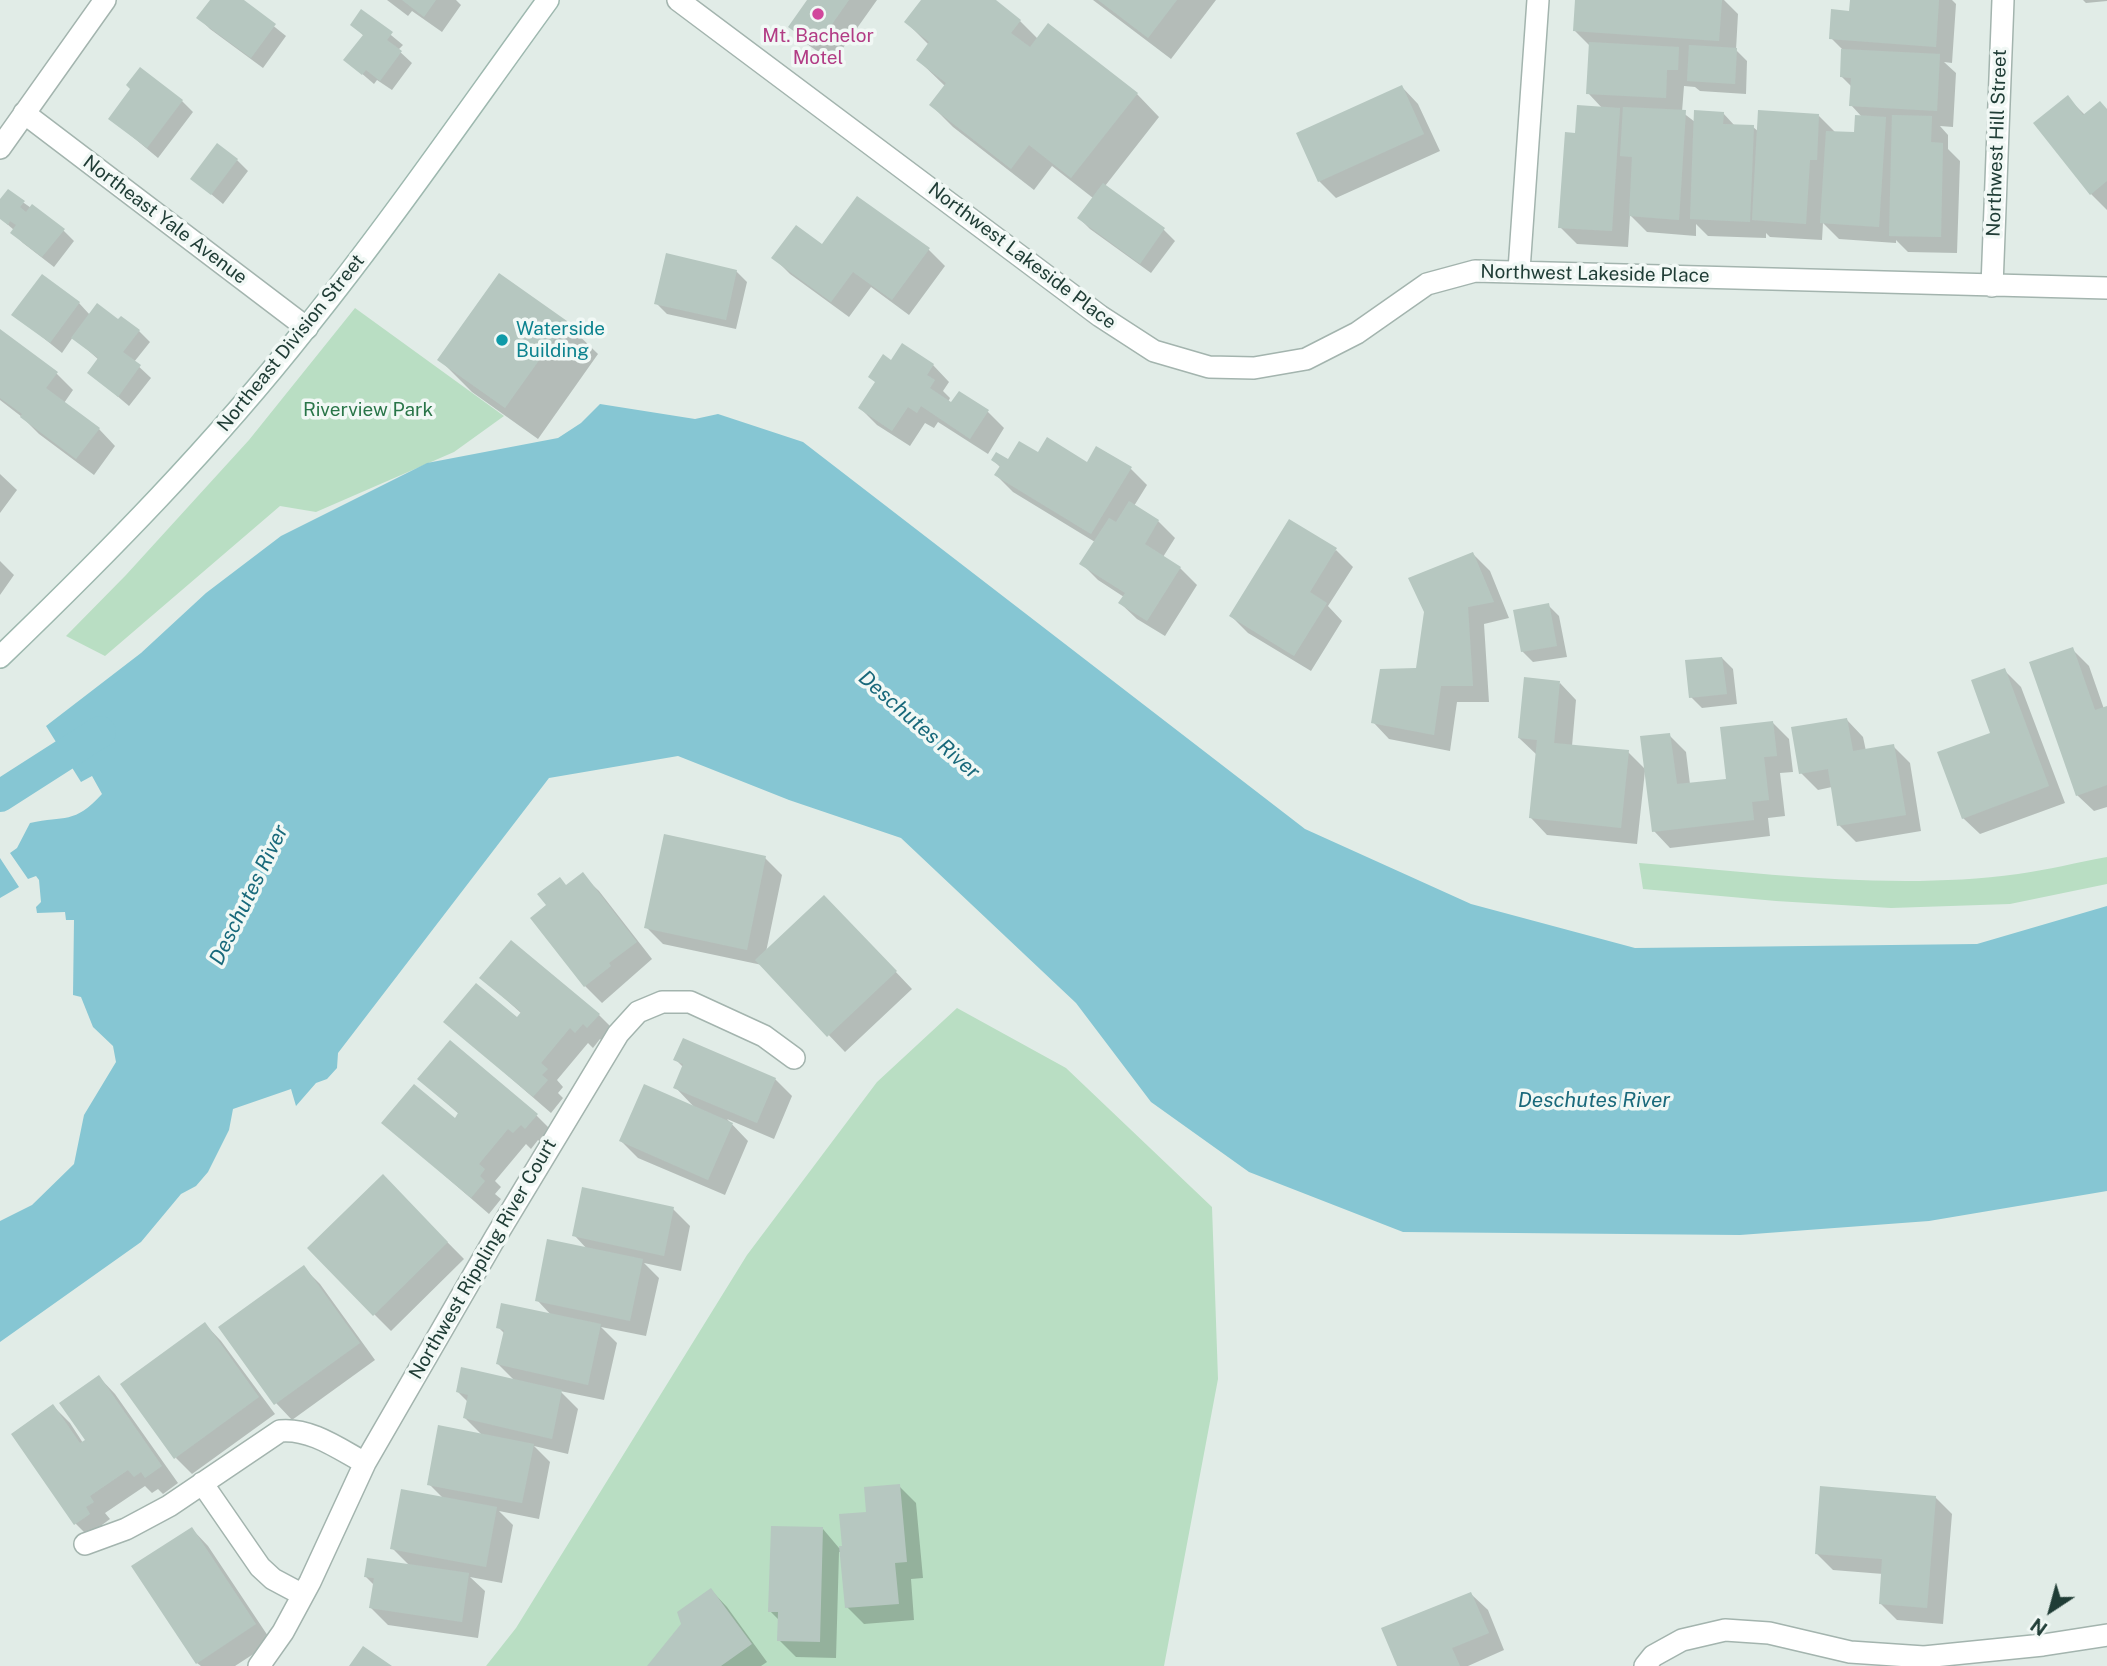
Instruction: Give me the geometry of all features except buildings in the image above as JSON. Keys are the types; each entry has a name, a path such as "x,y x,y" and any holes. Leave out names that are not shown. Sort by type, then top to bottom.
{"street":[{"path":"0,148 105,0"},
{"name":"Northeast Division Street","path":"0,657 134,525 226,425 307,328 548,0"},
{"name":"Northwest Lakeside Place","path":"678,0 1100,316 1154,351 1209,367 1254,368 1306,359 1357,333 1427,284 1475,271 1519,270 2107,288"},
{"path":"1519,270 1538,0"},
{"name":"Northwest Hill Street","path":"1992,286 2003,0"},
{"name":"Northeast Yale Avenue","path":"24,113 307,328"},
{"name":"Northwest Rippling River Court","path":"259,1666 283,1632 303,1595 365,1463 495,1238 618,1034 638,1012 663,1002 690,1002 764,1036 794,1058"},
{"path":"85,1544 127,1529 169,1506 281,1431 295,1430 311,1435 365,1463"},
{"path":"202,1483 260,1567 273,1579 303,1595"},
{"path":"1645,1666 1653,1656 1682,1640 1726,1630 1769,1633 1850,1652 1924,1657 2043,1645 2107,1635"}],"green space":[{"name":"Riverview Park","path":"355,308 504,416 454,452 316,512 280,506 105,656 66,636 126,575 249,440"},
{"path":"2107,857 2107,884 2010,904 1891,908 1643,889 1639,863 1828,879 1924,881 2018,874"},
{"path":"957,1008 1066,1068 1212,1207 1218,1379 1164,1666 486,1666 516,1628 747,1255 877,1082"}],"water":[{"name":"Deschutes River","path":"600,404 695,419 718,414 803,442 1305,829 1471,904 1635,948 1977,944 2107,906 2107,1191 1929,1221 1740,1235 1403,1232 1249,1172 1151,1102 1076,1003 901,838 789,800 678,756 549,778 338,1053 337,1068 327,1079 316,1083 296,1106 291,1089 233,1109 229,1130 208,1172 196,1186 181,1194 141,1242 0,1342 0,1221 32,1205 74,1164 84,1115 116,1062 113,1046 93,1027 81,997 73,995 74,920 66,920 65,912 37,913 36,907 41,902 39,880 36,876 28,879 10,853 17,848 30,823 76,815 102,794 92,776 81,782 46,726 141,653 206,593 281,536 427,463 558,438 581,423"},
{"path":"0,858 19,887 0,898"}],"waterway":[{"path":"0,796 100,732"}],"place":[{"name":"Mt. Bachelor Motel","path":"818,14"},
{"name":"Waterside Building","path":"502,340"}]}
